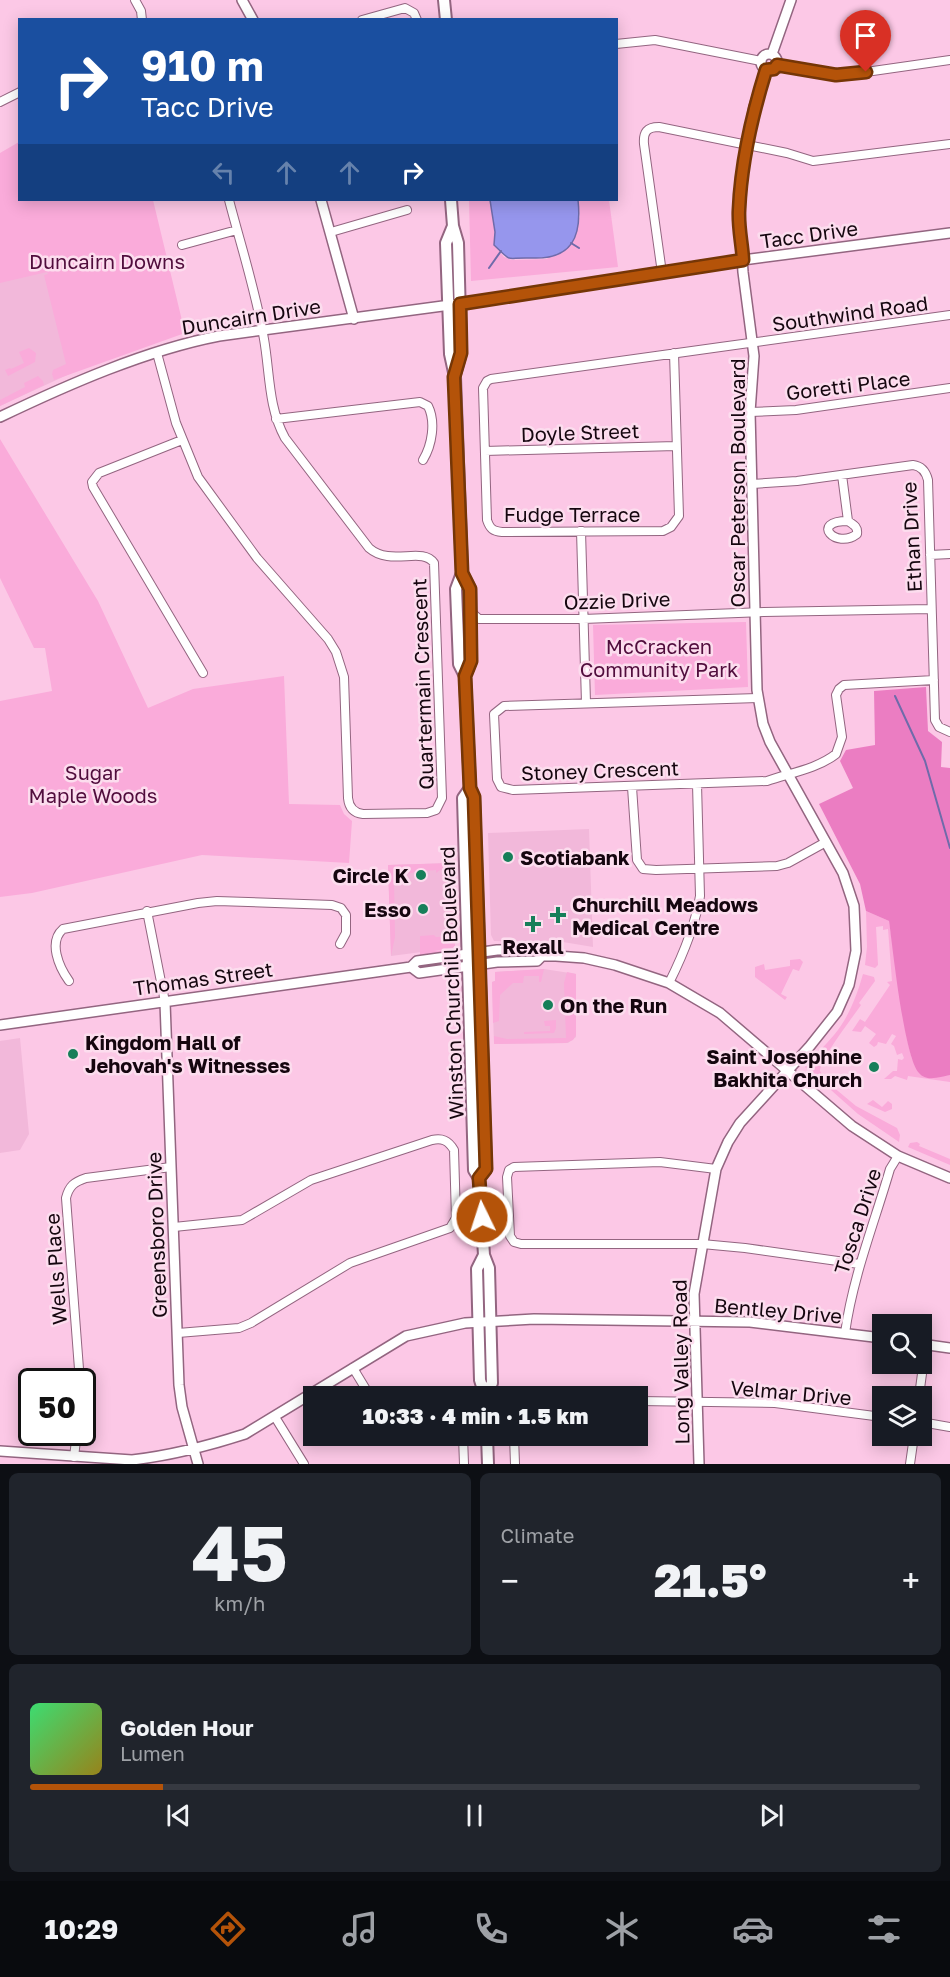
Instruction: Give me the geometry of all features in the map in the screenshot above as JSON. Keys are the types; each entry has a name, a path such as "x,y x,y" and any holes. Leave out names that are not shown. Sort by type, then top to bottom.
{"main road":[{"path":"444,0 445,18"},
{"name":"Winston Churchill Boulevard","path":"451,201 453,226 458,243 461,353 454,377"},
{"name":"Winston Churchill Boulevard","path":"453,226 446,243 462,573 456,589 459,664 465,676 470,788 474,797 480,952 486,1169 479,1178"},
{"name":"Winston Churchill Boulevard","path":"462,573 470,589 475,615 471,630 471,661 465,676"},
{"name":"Winston Churchill Boulevard","path":"470,788 463,798 474,1170 479,1178 484,1255 489,1268 490,1386"},
{"name":"Winston Churchill Boulevard","path":"482,1386 477,1269 484,1255"},
{"path":"487,1446 488,1464"}],"street":[{"path":"135,0 142,18"},
{"path":"242,0 252,18"},
{"path":"772,54 791,0"},
{"path":"369,18 405,8 416,18"},
{"path":"618,44 656,40 761,61"},
{"path":"766,54 772,54 777,59 777,65 774,69 766,70 761,61 766,54"},
{"path":"777,65 845,75 950,60"},
{"name":"Oscar Peterson Boulevard","path":"766,70 754,107 740,192 739,212 754,343 750,412 758,698 770,742 843,873 854,906 857,936 849,985 837,1012 787,1070"},
{"path":"0,102 18,93"},
{"path":"662,273 643,136 651,127 820,161 950,144"},
{"name":"Quartermain Crescent","path":"157,353 182,440 204,486 267,572 328,639 342,665 345,684 348,798 351,808 363,814 431,812 439,807 442,798 434,563 431,559 420,556 383,557 369,548 285,438 272,404 263,331 230,201"},
{"path":"321,201 354,319"},
{"path":"331,232 407,210"},
{"path":"183,245 237,231"},
{"name":"Tacc Drive","path":"448,306 743,260 950,233"},
{"name":"Duncairn Drive","path":"0,417 63,387 197,340 448,306"},
{"name":"Southwind Road","path":"754,343 950,315"},
{"name":"Fudge Terrace","path":"674,353 679,516 671,527 663,531 502,532 489,528 483,388 491,379 674,353 754,343"},
{"name":"Goretti Place","path":"750,412 795,410 950,388"},
{"path":"276,419 420,402 428,406 430,414 430,446 423,460"},
{"path":"182,440 99,473 92,482 93,488 203,673"},
{"name":"Doyle Street","path":"485,451 676,446"},
{"name":"Ethan Drive","path":"752,484 842,476 913,465 921,468 926,474 935,720 939,727 950,732"},
{"path":"842,476 848,521"},
{"path":"581,531 586,703"},
{"path":"930,555 950,554"},
{"name":"Ozzie Drive","path":"475,615 583,619 755,612 931,609"},
{"name":"Stoney Crescent","path":"758,698 510,705 499,709 494,714 496,774 499,783 513,790 758,782 787,775 831,758 839,750 842,737 837,695 844,685 934,680"},
{"path":"669,983 698,914 700,869 697,784"},
{"path":"632,787 637,860 642,869 777,866 788,863 826,842"},
{"path":"69,981 62,971 55,942 57,934 69,927 147,911 217,901 332,905 341,908 346,915 346,933 340,944"},
{"path":"147,911 165,1002"},
{"name":"Thomas Street","path":"0,1025 411,967 417,961 480,952 538,949 542,956"},
{"name":"Thomas Street","path":"411,967 418,973 480,964 537,960 542,956 584,958 622,967 669,983 720,1013 852,1126 897,1156 950,1178"},
{"name":"Greensboro Drive","path":"165,1002 180,1397 198,1464"},
{"name":"Long Valley Road","path":"699,1464 694,1294 716,1169 728,1142 740,1123 787,1070"},
{"path":"174,1227 242,1220 311,1180 432,1140 447,1141 454,1150 456,1218 450,1228 350,1263 251,1323 229,1329 178,1333"},
{"name":"Tosca Drive","path":"845,1333 849,1302 860,1264 890,1169 897,1156"},
{"path":"716,1169 660,1162 518,1166 509,1170 507,1177 509,1231 512,1240 516,1243 702,1244 860,1264"},
{"name":"Wells Place","path":"79,1368 66,1198 68,1189 75,1182 86,1178 171,1167"},
{"name":"Bentley Drive","path":"0,1451 132,1460 245,1434 406,1336 478,1322 534,1319 750,1322 872,1337"},
{"path":"932,1345 950,1348"},
{"path":"353,1368 364,1386"},
{"name":"Velmar Drive","path":"648,1401 789,1404 872,1416"},
{"path":"275,1417 304,1464"},
{"path":"932,1424 950,1427"},
{"path":"74,1457 75,1446"},
{"path":"463,1446 464,1464"},
{"path":"514,1446 515,1464"},
{"path":"910,1464 913,1446"}],"shaded area":[{"path":"0,153 44,259 76,371 0,406"},
{"path":"490,201 578,201 576,235 565,250 556,255 545,258 510,258 494,245 495,232"},
{"path":"926,687 928,731 942,742 941,767 950,768 950,1075 933,1078 922,1076 919,1073 909,1046 900,1002 889,921 866,911 860,884 819,804 853,788 840,761 846,750 875,745 874,691"},
{"path":"589,829 593,947 563,942 494,941 491,935 488,833"},
{"path":"453,863 455,946 391,956 388,865"},
{"path":"544,969 576,974 576,1037 568,1043 494,1044 492,982 495,981 495,972"},
{"path":"20,1038 29,1134 20,1150 0,1153 0,1041"}],"green space":[{"name":"Duncairn Downs","path":"18,143 18,201 153,201 185,333 54,380 53,370 66,364 44,275 48,274 47,272 0,283 0,153"},
{"path":"469,201 490,201 495,232 494,245 504,257 512,260 547,259 580,217 578,201 609,201 618,267 471,281"},
{"path":"29,348 36,353 35,362 8,376 5,370 24,363 19,352"},
{"path":"38,376 44,385 0,406 0,400 25,387 24,383"},
{"name":"Sugar Maple Woods","path":"0,439 98,601 148,708 193,689 284,676 289,804 340,805 344,814 352,821 349,863 202,855 32,893 0,897 0,701 52,691 45,648 34,648 0,578"},
{"name":"McCracken Community Park","path":"746,622 748,687 595,695 593,625"},
{"path":"453,863 453,869 440,870 436,873 436,870 414,872 401,874 394,878 395,937 391,956 388,865"},
{"path":"448,880 452,880 454,923 447,919 446,884"},
{"path":"866,911 889,921 912,1059 929,1078 950,1075 950,1082 908,1076 907,1080 895,1076 891,1079 884,1079 893,1071 897,1071 898,1059 904,1058 902,1053 897,1055 891,1044 896,1036 892,1034 886,1044 878,1042 874,1047 869,1043 876,1034 865,1026 861,1032 852,1031 860,1019 865,1022 890,985 887,982 892,981 888,929 883,930 883,926 876,927 878,965 875,968 865,965"},
{"path":"434,935 436,937 454,936 455,946 433,951 452,950 420,956 420,936"},
{"path":"800,959 803,962 799,971 793,969 781,994 787,997 785,1000 755,977 755,967 764,964 765,970 790,966 790,960"},
{"path":"544,969 541,982 539,982 539,976 524,976 523,983 513,983 500,995 499,1021 493,1023 492,982 495,981 495,972"},
{"path":"567,972 576,974 576,1035 573,1040 566,1043 494,1044 494,1036 507,1039 566,1038 564,983"},
{"path":"863,974 874,977 875,981 831,1048 820,1071 826,1081 856,1106 897,1128 900,1135 899,1142 858,1114 805,1067 844,1021"},
{"path":"556,1020 554,1033 524,1034 524,1032 550,1031 550,1026 545,1026 544,1021"},
{"path":"873,1100 882,1107 888,1101 892,1104 892,1109 885,1112 867,1104"},
{"path":"917,1142 919,1146 950,1159 950,1165 908,1147 910,1143"}],"waterway":[{"path":"571,243 579,248"},
{"path":"489,268 501,251"},
{"path":"895,696 925,761 950,848"}],"place":[{"name":"Scotiabank","path":"508,857"},
{"name":"Circle K","path":"421,875"},
{"name":"Esso","path":"423,909"},
{"name":"Churchill Meadows Medical Centre","path":"558,915"},
{"name":"Rexall","path":"533,924"},
{"name":"On the Run","path":"548,1005"},
{"name":"Kingdom Hall of Jehovah's Witnesses","path":"73,1054"},
{"name":"Saint Josephine Bakhita Church","path":"874,1067"}],"route":[{"path":"482,1217 479,1178 486,1169 483,1064 474,797 470,788 465,676 471,661 470,589 462,573 454,377 461,353 460,304 743,260 739,212 740,192 754,107 766,70 774,69 777,65 836,75 866,72"}]}
